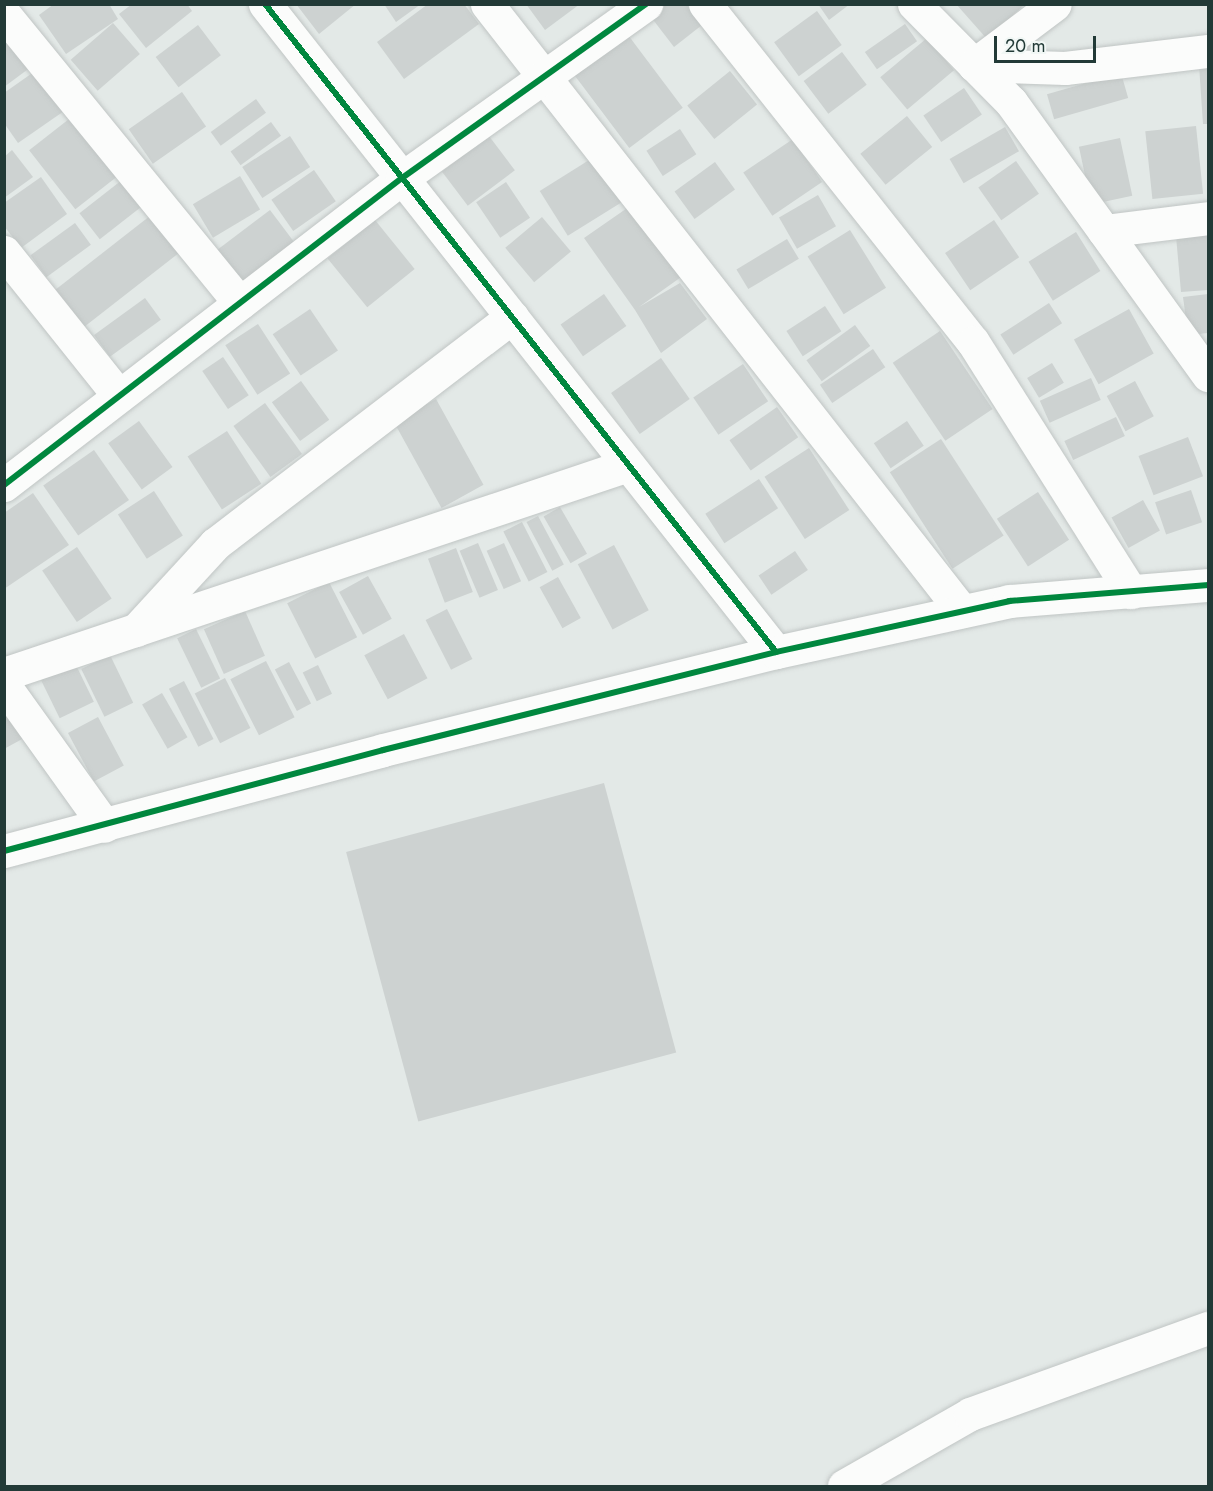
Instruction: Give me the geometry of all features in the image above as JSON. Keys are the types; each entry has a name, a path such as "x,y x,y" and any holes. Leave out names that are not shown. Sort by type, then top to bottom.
{"street":[{"path":"265,4 776,652"},
{"path":"487,4 962,611"},
{"path":"4,485 402,178 646,4"},
{"path":"705,4 973,342 1131,592"},
{"path":"914,4 1011,102 1209,375"},
{"path":"974,65 1055,4"},
{"path":"4,14 240,303"},
{"path":"974,65 1065,68 1209,51"},
{"path":"1104,231 1209,218"},
{"path":"4,252 119,396"},
{"path":"133,633 215,544 512,317"},
{"path":"4,674 133,633 628,465"},
{"path":"4,851 105,826 383,750 776,652 1009,601 1209,585"},
{"path":"4,685 105,826"},
{"path":"844,1486 970,1414 1209,1328"}],"building":[{"path":"54,4 109,4 118,19 66,54 39,15"},
{"path":"132,4 187,4 192,11 146,48 119,14"},
{"path":"296,4 356,4 319,34"},
{"path":"384,4 421,4 396,22"},
{"path":"428,4 464,4 479,24 404,79 377,42"},
{"path":"526,4 580,4 545,30"},
{"path":"649,4 686,4 702,25 674,47 644,8"},
{"path":"818,4 850,4 829,20"},
{"path":"956,4 1025,4 987,39"},
{"path":"817,11 842,45 799,76 774,42"},
{"path":"113,23 140,54 98,91 71,60"},
{"path":"905,24 917,41 877,69 865,52"},
{"path":"198,25 221,55 179,87 156,57"},
{"path":"622,27 683,108 629,148 568,67"},
{"path":"4,33 35,64 4,87"},
{"path":"927,38 954,70 907,109 880,77"},
{"path":"842,52 867,85 828,114 804,81"},
{"path":"1208,64 1208,124 1203,124 1199,65"},
{"path":"38,69 67,109 18,143 4,123 4,93"},
{"path":"730,71 757,104 714,139 687,106"},
{"path":"1121,73 1128,98 1054,119 1047,94"},
{"path":"964,88 982,115 941,142 923,115"},
{"path":"182,92 206,126 153,164 129,129"},
{"path":"256,99 266,113 221,146 211,132"},
{"path":"78,112 124,171 75,209 29,150"},
{"path":"907,116 932,147 886,185 860,154"},
{"path":"271,122 281,136 241,165 231,151"},
{"path":"1196,126 1203,194 1152,199 1145,131"},
{"path":"1005,127 1019,151 964,183 950,159"},
{"path":"680,129 696,154 663,176 646,151"},
{"path":"290,136 310,167 262,198 242,167"},
{"path":"489,136 515,170 468,206 442,172"},
{"path":"1120,138 1132,196 1091,204 1079,147"},
{"path":"793,139 822,182 772,216 743,173"},
{"path":"12,150 33,177 4,198 4,157"},
{"path":"594,157 622,202 568,236 540,191"},
{"path":"1016,161 1039,194 1001,220 978,187"},
{"path":"715,162 735,190 695,219 675,191"},
{"path":"314,170 336,201 293,231 271,200"},
{"path":"240,176 260,209 213,238 193,204"},
{"path":"41,177 67,214 21,248 4,226 4,203"},
{"path":"122,180 142,206 100,239 79,213"},
{"path":"506,182 530,218 500,238 476,202"},
{"path":"818,195 836,226 797,249 779,218"},
{"path":"633,204 684,275 639,307 680,283 707,319 661,353 635,310 584,238"},
{"path":"270,210 295,243 239,285 214,252"},
{"path":"155,212 184,249 85,327 56,290"},
{"path":"542,217 571,251 534,282 505,248"},
{"path":"375,220 415,269 367,307 328,258"},
{"path":"994,220 1019,257 970,290 945,253"},
{"path":"75,223 91,245 46,277 31,255"},
{"path":"850,230 886,288 844,314 808,256"},
{"path":"1076,232 1100,271 1053,301 1029,262"},
{"path":"1208,234 1208,290 1181,292 1176,236"},
{"path":"787,239 799,259 748,289 736,269"},
{"path":"604,294 626,326 583,356 561,324"},
{"path":"1208,294 1208,333 1188,335 1183,297"},
{"path":"145,298 161,320 110,357 94,335"},
{"path":"1049,303 1062,323 1013,355 1000,335"},
{"path":"825,306 841,331 803,356 786,331"},
{"path":"310,309 338,350 301,376 273,334"},
{"path":"1129,309 1154,354 1099,384 1074,340"},
{"path":"258,324 290,373 257,395 225,345"},
{"path":"855,325 870,346 822,381 806,360"},
{"path":"940,331 993,409 945,441 893,363"},
{"path":"873,349 885,367 832,403 820,385"},
{"path":"223,357 249,395 228,409 202,371"},
{"path":"661,358 690,399 640,434 611,393"},
{"path":"1052,363 1064,383 1039,398 1027,378"},
{"path":"743,364 768,401 718,435 693,398"},
{"path":"1091,378 1101,400 1050,423 1040,401"},
{"path":"301,381 329,420 300,441 272,402"},
{"path":"1135,381 1154,416 1126,431 1107,396"},
{"path":"436,399 484,485 442,508 394,422"},
{"path":"265,403 302,454 270,477 233,426"},
{"path":"777,407 798,437 751,471 729,440"},
{"path":"1116,417 1125,436 1073,460 1064,441"},
{"path":"139,421 173,467 142,489 108,443"},
{"path":"907,421 924,446 891,468 874,443"},
{"path":"227,431 261,484 222,509 188,457"},
{"path":"1188,437 1203,476 1154,495 1139,456"},
{"path":"941,439 1004,535 952,569 890,472"},
{"path":"809,448 849,510 805,539 765,477"},
{"path":"94,450 129,500 78,536 43,486"},
{"path":"759,479 778,508 724,543 705,514"},
{"path":"1191,490 1202,522 1166,535 1155,502"},
{"path":"154,491 183,535 147,559 118,514"},
{"path":"1038,492 1069,540 1028,566 997,519"},
{"path":"33,493 69,545 4,589 4,513"},
{"path":"1143,500 1160,531 1128,548 1112,517"},
{"path":"560,507 587,554 571,563 544,516"},
{"path":"538,516 564,565 552,571 527,522"},
{"path":"522,522 547,572 529,581 503,532"},
{"path":"478,543 498,590 480,598 460,551"},
{"path":"504,543 521,581 504,589 487,551"},
{"path":"614,545 649,610 613,630 578,564"},
{"path":"77,547 112,598 77,622 42,570"},
{"path":"456,548 473,592 445,603 428,559"},
{"path":"795,551 808,570 771,595 759,576"},
{"path":"368,576 392,619 363,635 339,592"},
{"path":"558,577 581,618 562,628 540,587"},
{"path":"329,582 357,637 315,659 287,603"},
{"path":"447,609 472,659 451,670 426,620"},
{"path":"245,611 265,656 224,674 204,629"},
{"path":"196,629 220,678 201,688 177,638"},
{"path":"404,634 427,678 388,699 364,655"},
{"path":"110,655 133,703 104,717 81,669"},
{"path":"266,661 295,717 259,735 230,679"},
{"path":"289,662 311,703 297,711 275,670"},
{"path":"75,663 94,702 60,718 41,680"},
{"path":"318,665 332,694 317,701 303,672"},
{"path":"225,678 250,728 220,743 195,693"},
{"path":"184,681 214,739 198,747 169,689"},
{"path":"162,693 188,737 168,749 142,704"},
{"path":"4,705 24,738 4,749"},
{"path":"98,717 124,766 94,782 68,733"},
{"path":"604,783 676,1052 418,1122 346,852"}],"cycle path":[{"path":"265,4 776,652"},
{"path":"4,485 402,178 646,4"},
{"path":"4,851 383,750 776,652 1009,601 1208,585"}]}
